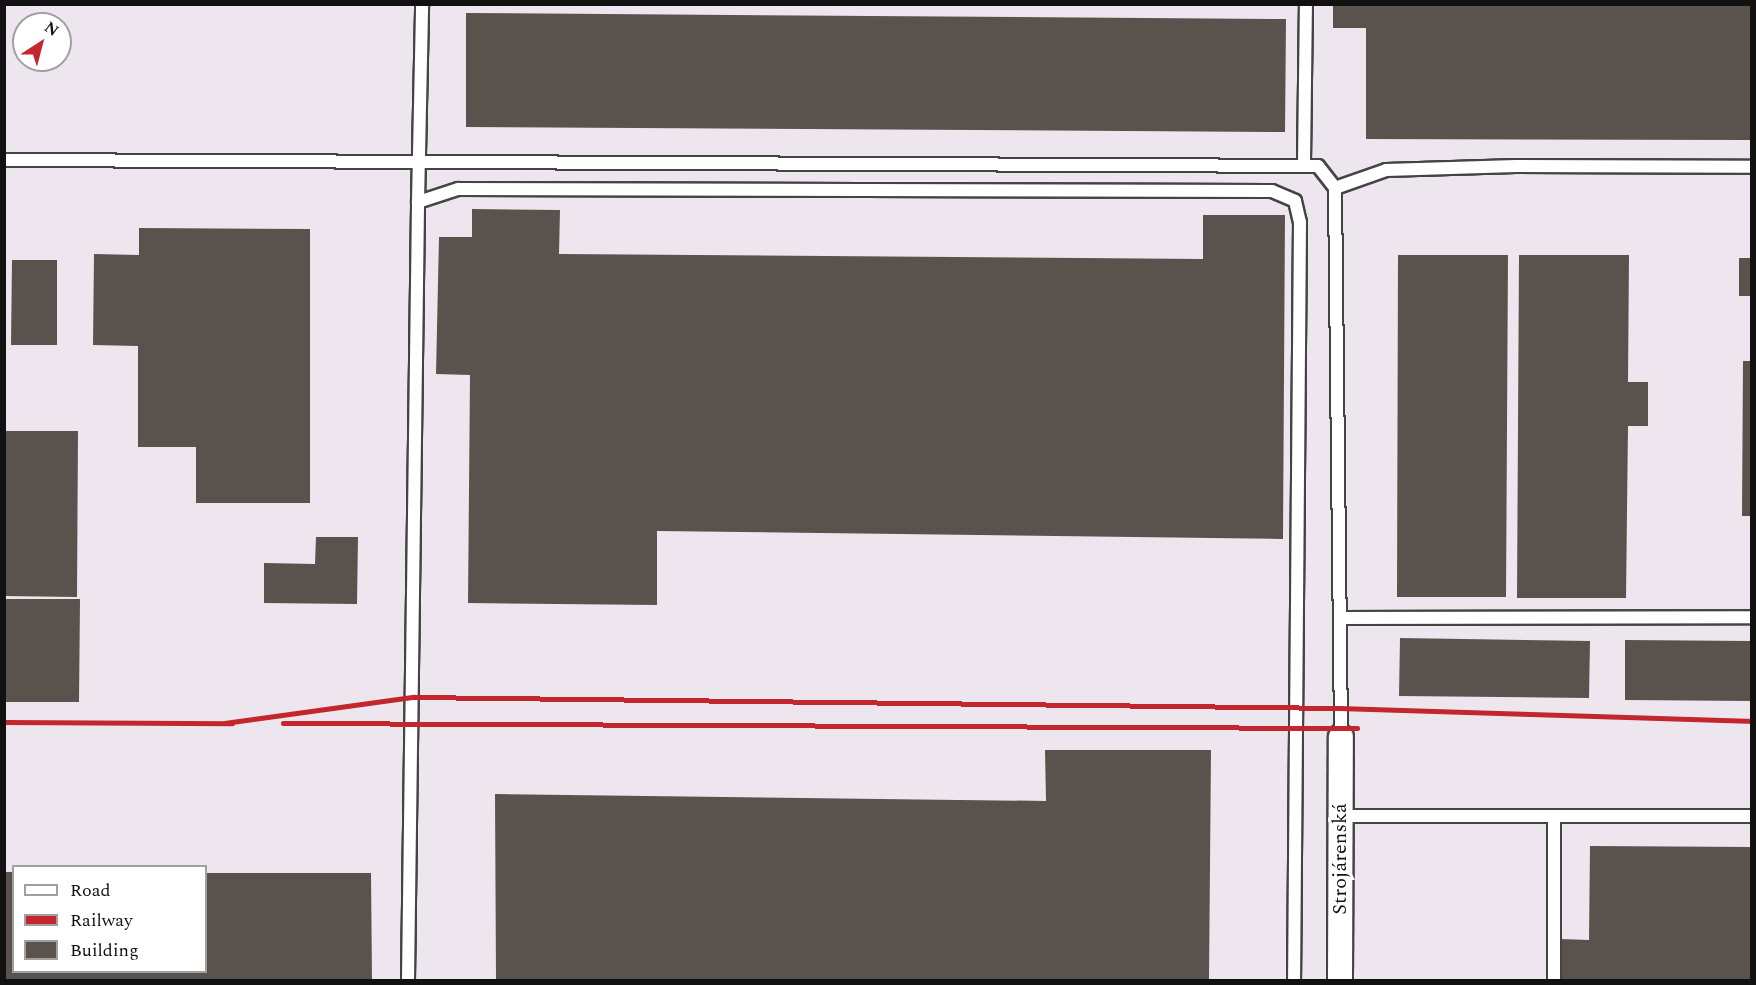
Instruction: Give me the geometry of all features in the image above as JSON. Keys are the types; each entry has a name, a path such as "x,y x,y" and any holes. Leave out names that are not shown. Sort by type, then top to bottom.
{"street":[{"name":"Strojárenská","path":"1340,981 1341,737"}],"lane":[{"path":"408,981 422,4"},
{"path":"1304,163 1306,4"},
{"path":"4,160 1304,163 1318,166 1335,188 1341,737"},
{"path":"1335,188 1386,170 1516,165 1752,167"},
{"path":"418,202 458,189 1272,191 1286,194 1295,201 1299,210 1300,245 1294,981"},
{"path":"1341,618 1752,617"},
{"path":"1341,816 1752,816"},
{"path":"1554,816 1554,981"}],"shaded area":[{"path":"5,5 1751,5 1751,980 5,980"}],"building":[{"path":"1333,4 1752,4 1752,140 1366,139 1366,28 1333,28"},
{"path":"466,13 1286,19 1285,132 466,127"},
{"path":"472,209 560,210 559,254 1203,259 1203,215 1285,215 1283,539 657,531 657,605 468,603 470,375 436,374 439,237 472,237"},
{"path":"139,228 310,229 310,503 196,503 196,447 138,447 138,346 93,345 94,254 139,255"},
{"path":"1398,255 1508,255 1506,597 1397,597"},
{"path":"1519,255 1629,255 1628,382 1648,382 1648,426 1628,426 1626,598 1517,598"},
{"path":"1739,258 1752,258 1752,296 1739,296"},
{"path":"12,260 57,260 57,345 11,345"},
{"path":"1743,361 1752,361 1752,516 1742,516"},
{"path":"5,431 78,431 77,597 5,596"},
{"path":"316,537 358,537 357,604 264,603 264,563 315,564"},
{"path":"4,599 80,599 79,702 4,702"},
{"path":"1400,638 1590,641 1589,698 1399,696"},
{"path":"1625,640 1752,641 1752,701 1625,700"},
{"path":"1045,750 1211,750 1209,980 496,980 495,794 1046,801"},
{"path":"1590,846 1752,847 1752,980 1560,980 1560,939 1589,940"},
{"path":"4,872 12,872 12,973 207,973 207,873 371,873 372,980 4,980"}],"railway":[{"path":"225,723 413,697 1341,708 1752,721"},
{"path":"4,722 232,723"},
{"path":"283,723 1357,728"}]}
